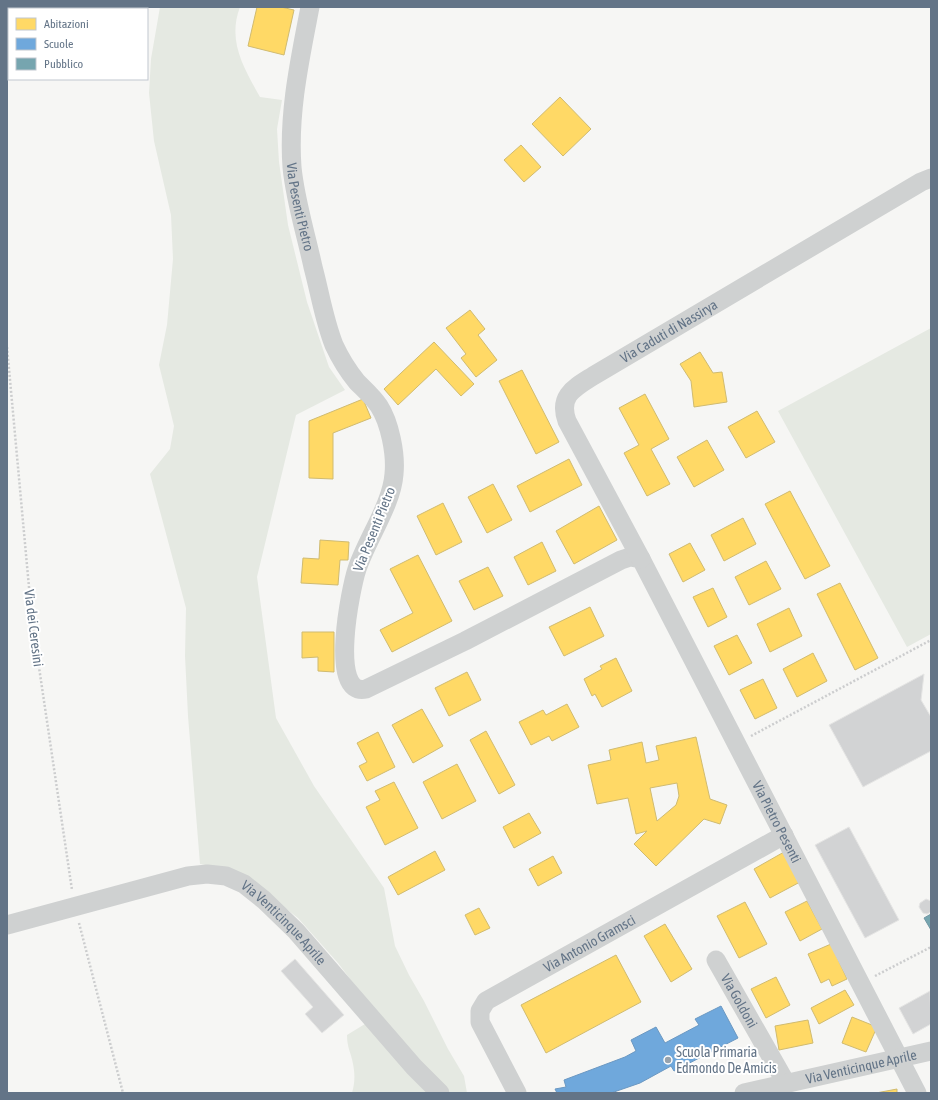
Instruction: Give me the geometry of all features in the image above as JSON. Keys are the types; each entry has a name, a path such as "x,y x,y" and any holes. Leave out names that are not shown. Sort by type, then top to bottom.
{"street":[{"name":"Via Pesenti Pietro","path":"310,7 297,80 292,123 292,168 296,194 326,321 334,343 350,372 374,399 383,413 389,431 394,461 392,486 360,562 350,597 347,614 344,662 345,671 350,684 355,689 366,689 465,641 621,560 638,558"},
{"name":"Via Caduti di Nassirya","path":"638,558 567,421 565,415 565,404 570,392 593,376 921,182 931,178"},
{"name":"Via Pietro Pesenti","path":"638,558 784,835 917,1093"},
{"name":"Via Antonio Gramsci","path":"518,1093 480,1022 480,1011 486,1001 784,835"},
{"name":"Via Venticinque Aprile","path":"7,925 195,875 220,875 240,882 264,900 292,926 414,1067 440,1093"},
{"name":"Via Goldoni","path":"716,960 786,1084"},
{"name":"Via Venticinque Aprile","path":"744,1093 931,1052"}],"path":[{"name":"Via dei Ceresini","path":"7,347 32,620 75,908 123,1093"},
{"path":"736,743 931,640"},
{"path":"860,984 931,947"}],"shaded area":[{"path":"160,7 240,7 236,19 235,31 236,43 243,65 260,97 282,100 277,129 279,162 288,225 307,302 329,367 345,390 296,415 257,577 276,718 314,786 384,888 395,946 448,1049 464,1076 467,1093 352,1093 354,1071 347,1035 378,1016 338,963 298,918 253,883 227,869 200,864 188,716 185,656 186,608 150,474 170,449 174,426 159,365 167,325 173,259 171,215 154,141 149,93 151,59"},
{"path":"931,328 931,634 907,647 778,411"}],"building: Abitazioni":[{"path":"257,7 281,7 294,10 284,55 248,46"},
{"path":"560,97 591,129 563,156 532,124"},
{"path":"521,145 541,167 524,182 504,160"},
{"path":"470,310 485,329 478,335 497,360 476,377 461,358 466,354 446,328"},
{"path":"434,342 474,384 461,396 436,369 398,405 384,389"},
{"path":"700,352 713,373 722,372 727,402 694,407 691,381 680,364"},
{"path":"522,370 559,442 536,454 499,381"},
{"path":"645,394 669,439 651,449 670,484 647,496 624,453 639,445 619,408"},
{"path":"363,399 371,418 333,433 333,479 309,478 309,421"},
{"path":"757,411 775,442 746,458 728,427"},
{"path":"707,440 724,470 694,487 677,457"},
{"path":"569,459 582,485 530,512 517,486"},
{"path":"493,484 512,520 487,533 468,497"},
{"path":"790,491 830,566 805,579 765,504"},
{"path":"443,503 462,542 436,555 417,516"},
{"path":"599,506 617,540 574,564 556,531"},
{"path":"743,518 756,544 724,561 711,535"},
{"path":"320,540 349,542 348,560 340,560 338,585 301,583 303,558 319,559"},
{"path":"542,542 556,571 528,585 514,557"},
{"path":"690,543 705,570 683,582 669,554"},
{"path":"418,555 452,621 392,652 380,630 413,613 390,569"},
{"path":"766,561 781,589 749,605 735,577"},
{"path":"488,567 503,596 474,610 459,581"},
{"path":"840,583 878,658 855,670 817,594"},
{"path":"713,588 727,617 708,627 693,597"},
{"path":"590,607 604,636 564,656 549,627"},
{"path":"789,608 802,636 770,652 757,624"},
{"path":"302,632 334,632 334,672 318,671 318,657 302,658"},
{"path":"737,635 752,663 729,675 714,646"},
{"path":"813,653 827,681 797,697 783,669"},
{"path":"616,658 632,691 602,707 595,694 592,696 584,679 602,669 600,666"},
{"path":"467,672 481,700 449,716 435,688"},
{"path":"763,679 777,708 755,719 740,690"},
{"path":"567,704 579,727 552,741 549,736 531,745 519,722 543,710 546,715"},
{"path":"422,709 443,746 413,763 392,725"},
{"path":"486,731 515,785 499,794 470,740"},
{"path":"378,732 395,767 367,781 359,766 367,762 357,743"},
{"path":"696,737 710,799 727,805 720,824 704,819 656,866 634,844 647,831 636,834 628,798 597,804 588,765 611,760 609,750 642,742 646,763 659,760 656,746","holes":["677,783 679,796 676,805 657,821 650,788"]},
{"path":"457,764 476,801 442,819 423,782"},
{"path":"394,782 418,828 385,845 366,807 380,800 375,791"},
{"path":"529,813 541,833 514,848 503,827"},
{"path":"435,851 445,870 398,895 388,877"},
{"path":"784,852 800,882 770,898 754,869"},
{"path":"553,856 562,873 538,886 529,869"},
{"path":"807,901 822,929 800,941 785,912"},
{"path":"745,902 767,944 739,958 717,916"},
{"path":"479,908 490,928 475,935 465,915"},
{"path":"665,924 692,969 671,982 644,936"},
{"path":"831,944 847,979 832,986 829,979 821,983 808,954"},
{"path":"616,955 641,1002 546,1053 521,1005"},
{"path":"776,977 790,1005 766,1018 751,989"},
{"path":"845,990 854,1005 819,1024 811,1008"},
{"path":"852,1017 877,1027 866,1052 842,1043"},
{"path":"808,1020 813,1043 779,1050 775,1026"},
{"path":"897,1089 897,1093 876,1093"}],"building: Scuole":[{"path":"721,1006 738,1038 674,1071 671,1066 640,1083 611,1093 557,1093 555,1089 566,1087 564,1080 625,1057 636,1051 631,1040 656,1027 665,1043 699,1025 695,1019"}],"building: Pubblico":[{"path":"931,914 931,930 924,918"}],"building: Altro":[{"path":"924,674 921,700 931,717 931,751 863,787 829,725"},
{"path":"849,827 899,920 865,938 815,845"},
{"path":"926,899 931,901 931,912 927,914 923,913 919,907 920,903"},
{"path":"295,959 344,1015 322,1033 305,1014 313,1007 281,971"},
{"path":"930,991 931,1024 913,1034 899,1008"}],"place":[{"name":"Scuola Primaria Edmondo De Amicis","path":"668,1060"}]}
